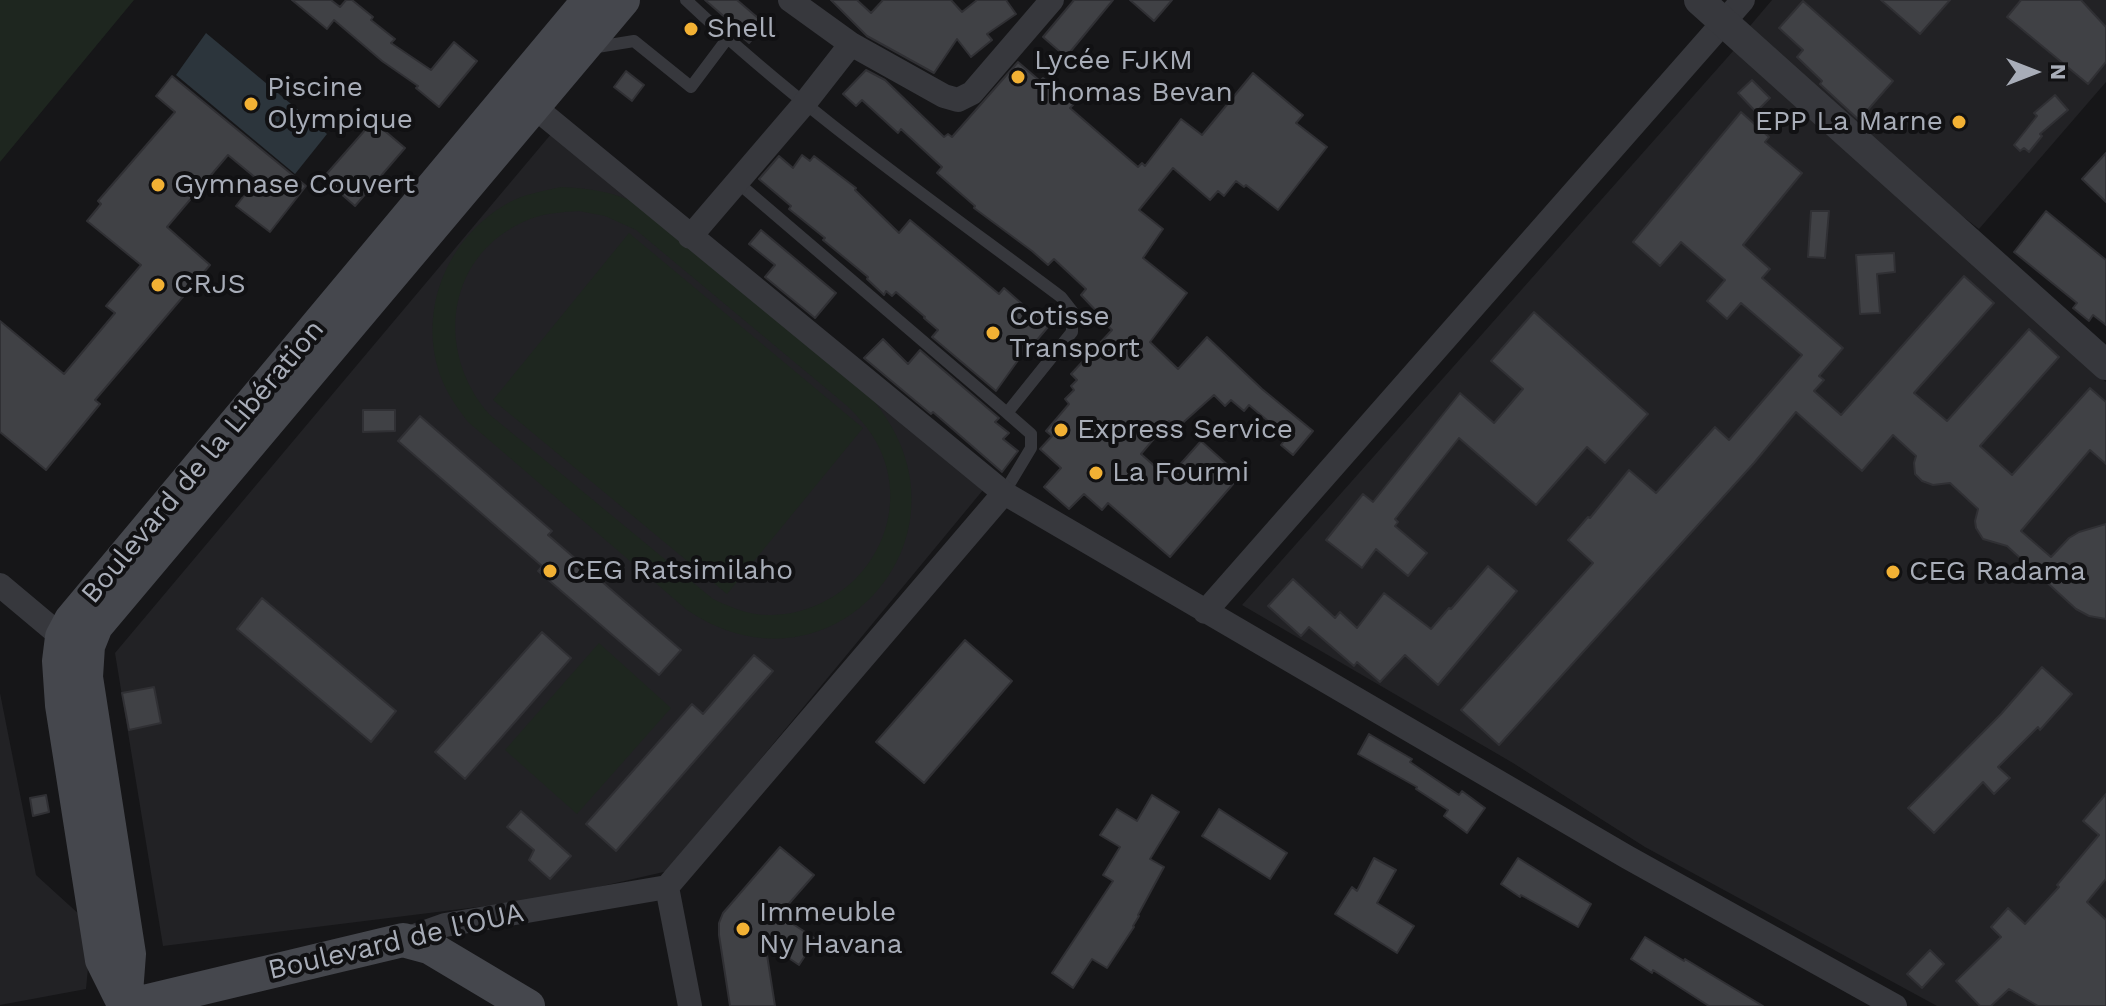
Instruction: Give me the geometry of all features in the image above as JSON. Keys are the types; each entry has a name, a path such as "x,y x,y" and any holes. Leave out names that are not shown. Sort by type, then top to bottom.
{"main road":[{"name":"Boulevard de la Libération","path":"126,1006 129,954 86,677 71,620 524,99 589,0"},
{"name":"Boulevard de la Libération","path":"524,99 584,49 623,0"},
{"name":"Boulevard de l'OUA","path":"126,1006 403,940"},
{"path":"403,940 429,947 528,1006"}],"street":[{"path":"790,0 851,44 944,96 958,100 972,93 1052,0"},
{"path":"1699,0 1733,11 2106,365"},
{"path":"1205,612 1733,11"},
{"path":"690,237 851,44"},
{"path":"524,99 1004,493 1627,857 1895,1006"},
{"path":"690,1006 667,887 1004,493"},
{"path":"0,585 75,642"},
{"name":"Boulevard de l'OUA","path":"403,940 445,925 667,887"}],"lane":[{"path":"686,0 804,104 1061,297 1072,311 1072,332 1007,413"},
{"path":"584,49 634,41 691,87 727,39"},
{"path":"737,182 1031,434 1031,448 1004,493"}],"shaded area":[{"path":"0,0 134,0 0,162"},
{"name":"EPP La Marne","path":"1772,0 2106,0 2106,82 1979,229 1892,162 1744,33"},
{"name":"Piscine Olympique","path":"206,33 327,134 295,174 176,75"},
{"path":"1734,50 2106,382 2106,1006 1937,1006 1645,847 1513,763 1242,605"},
{"name":"CEG Ratsimilaho","path":"557,127 983,490 668,871 550,898 163,946 115,653"},
{"path":"561,187 588,189 630,200 873,400 903,452 912,503 902,551 876,592 839,622 793,637 741,635 687,610 468,422 454,402 442,380 435,355 433,329 435,304 453,257 486,218 508,203","holes":["579,211 605,216 636,230 846,405 875,440 889,483 889,511 882,538 869,563 851,583 828,600 801,611 764,615 742,611 713,599 489,414 471,388 460,361 455,332 457,304 466,278 481,254 502,234 536,217"]},
{"path":"629,233 863,428 727,594 493,400"},
{"path":"599,643 671,708 577,814 505,750"},
{"path":"0,693 36,875 92,926 86,989 0,1005"}],"building":[{"path":"292,0 331,0 340,7 346,0 352,0 395,39 391,43 431,70 454,42 477,61 439,107 416,88 418,86 382,61 334,20 327,29"},
{"path":"705,0 737,0 765,24 749,43"},
{"path":"831,0 857,0 871,13 883,0 951,0 962,12 977,0 1006,0 1016,14 987,34 992,40 971,57 957,39 934,73 867,36"},
{"path":"1074,0 1113,0 1066,57 1043,37"},
{"path":"1130,0 1172,0 1154,21"},
{"path":"1881,0 1950,0 1920,34"},
{"path":"2021,0 2081,0 2106,27 2106,62 2088,84 2007,17"},
{"path":"1803,1 1893,81 1859,120 1820,84 1822,81 1797,57 1803,50 1779,28"},
{"path":"1018,62 1074,104 1070,108 1138,167 1142,163 1145,166 1181,119 1202,135 1253,73 1303,115 1296,123 1327,147 1278,210 1236,181 1224,196 1218,191 1210,200 1173,168 1139,210 1163,229 1143,258 1187,293 1150,342 1178,369 1207,337 1262,389 1313,431 1293,455 1281,445 1287,437 1249,405 1244,411 1231,400 1225,406 1214,395 1177,428 1169,421 1141,454 1168,478 1201,441 1240,476 1170,557 1108,503 1102,510 1084,494 1069,509 1044,487 1061,468 1040,449 1052,436 1046,431 1069,404 1065,399 1074,390 1071,386 1077,380 1071,374 1112,330 1081,295 1086,289 1054,259 1048,265 974,208 937,173 942,167 901,129 898,133 862,100 856,106 843,94 866,70 885,80 944,137 948,134 952,137"},
{"path":"626,71 644,85 632,101 614,87"},
{"path":"172,76 306,186 270,232 236,206 257,179 228,155 167,227 210,265 95,400 100,404 46,470 0,432 0,321 64,374 115,313 106,306 141,265 87,221 101,204 98,201 175,112 156,96"},
{"path":"1752,80 1770,98 1756,112 1738,93"},
{"path":"2055,95 2068,110 2040,134 2042,136 2029,152 2024,148 2020,151 2014,145 2037,116 2034,113"},
{"path":"1741,112 1769,137 1765,142 1802,173 1743,245 1770,269 1762,278 1843,348 1819,376 1824,380 1814,391 1841,415 1964,276 1994,303 1914,393 1947,421 2029,329 2059,357 1980,446 2012,475 2090,388 2106,402 2106,464 2090,450 2021,531 2051,557 2079,532 2106,524 2106,619 2089,616 2076,609 2007,546 1983,539 1976,528 1978,509 1950,483 1933,485 1922,481 1915,474 1916,456 1893,435 1862,471 1796,412 1754,463 1499,745 1461,710 1593,563 1568,540 1629,470 1656,493 1715,427 1729,440 1802,355 1741,303 1727,319 1707,301 1725,280 1681,242 1660,266 1633,242"},
{"path":"373,121 405,148 355,206 323,178"},
{"path":"2106,153 2106,202 2082,179"},
{"path":"802,155 810,161 814,156 856,188 899,233 910,220 999,294 1004,288 1048,327 1024,352 996,391 932,337 938,330 925,317 896,292 892,296 886,291 884,295 759,179 779,156 793,168"},
{"path":"1811,211 1829,211 1825,258 1808,257"},
{"path":"2046,211 2106,260 2106,325 2093,315 2089,321 2073,308 2077,303 2014,252"},
{"path":"761,230 836,293 815,318 765,277 775,265 749,244"},
{"path":"1894,253 1895,272 1877,274 1880,313 1860,314 1856,255"},
{"path":"1534,312 1648,414 1605,463 1587,447 1536,505 1459,438 1395,519 1398,522 1395,526 1427,553 1408,576 1376,549 1362,568 1326,540 1363,494 1373,502 1460,393 1494,423 1523,389 1491,361"},
{"path":"883,339 908,364 920,350 999,418 995,422 1009,433 1003,439 1018,451 1002,472 864,358"},
{"path":"363,410 395,410 395,431 363,432"},
{"path":"420,416 552,531 548,535 681,650 659,675 538,571 542,566 398,441"},
{"path":"1488,566 1517,591 1438,685 1405,655 1380,682 1357,662 1354,666 1309,627 1301,636 1268,606 1293,579 1335,618 1340,612 1357,628 1384,593 1431,629"},
{"path":"262,598 396,711 371,742 237,629"},
{"path":"542,632 571,658 465,779 435,752"},
{"path":"965,640 1012,681 924,783 876,742"},
{"path":"754,655 773,671 616,851 586,824 692,704 703,714"},
{"path":"2042,667 2072,694 2040,730 2038,727 1998,767 2010,778 1994,794 1983,782 1934,833 1908,808 2001,714"},
{"path":"154,687 161,723 129,730 122,693"},
{"path":"1369,734 1412,759 1410,762 1459,795 1462,791 1485,808 1467,833 1444,816 1448,810 1417,787 1358,754"},
{"path":"2106,794 2106,879 2087,902 2106,920 2106,1006 2038,1006 2009,989 1991,1006 1980,1006 1956,981 2001,937 1991,927 2008,908 2025,924 2059,887 2057,885 2099,835 2083,821"},
{"path":"46,795 49,812 33,816 30,798"},
{"path":"1152,795 1179,812 1150,859 1164,867 1134,927 1107,968 1092,959 1073,988 1052,973 1113,881 1103,875 1120,847 1100,835 1117,809 1137,821"},
{"path":"1219,809 1287,853 1270,879 1202,836"},
{"path":"521,811 571,856 550,879 529,860 534,850 507,827"},
{"name":"Immeuble Ny Havana","path":"780,847 814,875 779,915 816,939 799,965 765,942 775,1006 730,1006 719,923 723,913"},
{"path":"1374,858 1396,870 1377,903 1414,926 1397,953 1335,914 1352,887 1357,891"},
{"path":"1518,858 1591,904 1578,927 1501,884"},
{"path":"1645,937 1763,1006 1709,1006 1653,970 1652,973 1631,959"},
{"path":"1930,950 1944,964 1922,988 1907,974"}],"place":[{"name":"Shell","path":"691,29"},
{"name":"Lycée FJKM Thomas Bevan","path":"1018,77"},
{"name":"Piscine Olympique","path":"251,104"},
{"name":"EPP La Marne","path":"1959,122"},
{"name":"Gymnase Couvert","path":"158,185"},
{"name":"CRJS","path":"158,285"},
{"name":"Cotisse Transport","path":"993,333"},
{"name":"Express Service","path":"1061,430"},
{"name":"La Fourmi","path":"1096,473"},
{"name":"CEG Ratsimilaho","path":"550,571"},
{"name":"CEG Radama","path":"1893,572"},
{"name":"Immeuble Ny Havana","path":"743,929"}]}
